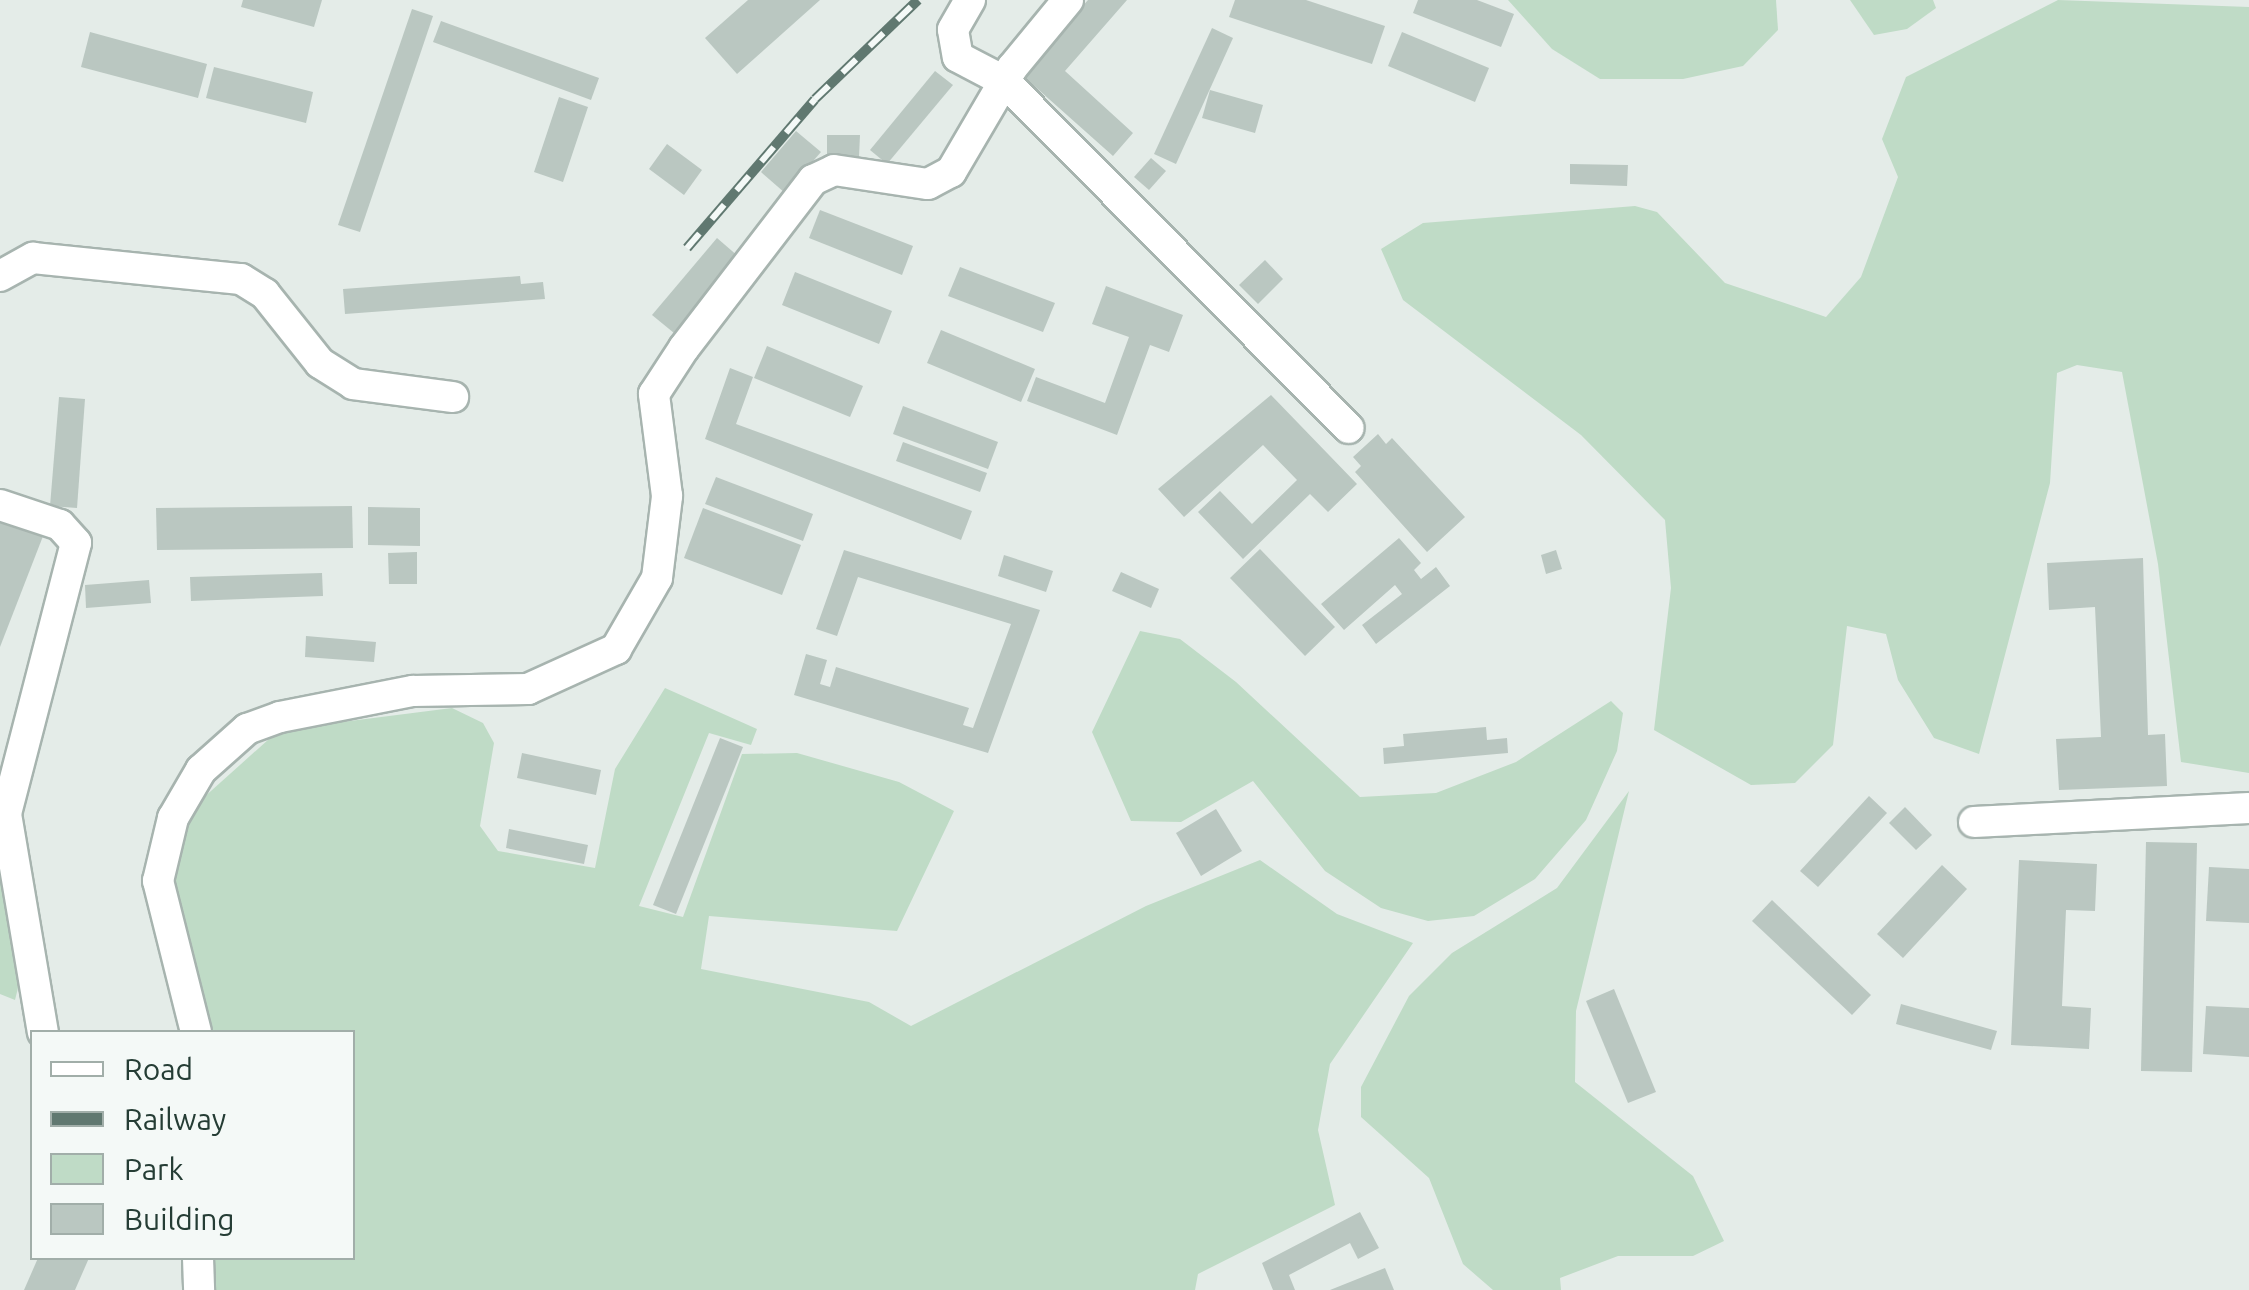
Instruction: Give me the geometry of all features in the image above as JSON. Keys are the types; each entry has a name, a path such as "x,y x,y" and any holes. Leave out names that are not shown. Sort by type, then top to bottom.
{"street":[{"path":"970,0 953,30 958,57 1004,80 1349,428"},
{"path":"195,1030 158,881 173,818 201,770 246,729 280,717 412,690 528,689 616,649 657,578 667,496 654,394 684,348 812,180 834,170 928,184 951,172 1004,80 1068,0"},
{"path":"0,276 33,258 242,279 265,294 320,363 353,384 453,398"},
{"path":"0,505 60,525 76,543 6,814 44,1030"},
{"path":"1974,822 2249,808"},
{"path":"198,1260 199,1290"}],"green space":[{"path":"1508,0 1776,0 1778,30 1743,66 1683,79 1600,79 1552,49"},
{"path":"1850,0 1933,0 1936,8 1907,29 1874,35"},
{"path":"2058,0 2249,7 2249,773 2181,762 2158,564 2122,372 2077,365 2057,373 2050,483 1979,754 1934,738 1898,680 1886,634 1847,626 1833,745 1795,783 1751,785 1654,730 1671,588 1665,520 1581,435 1403,300 1381,249 1423,223 1635,206 1657,212 1725,283 1826,317 1861,277 1898,177 1882,139 1906,77"},
{"path":"1140,631 1180,639 1236,682 1360,797 1436,793 1516,762 1611,701 1623,713 1617,751 1586,820 1535,879 1474,916 1428,921 1381,908 1325,871 1253,781 1181,822 1131,821 1092,732"},
{"path":"665,688 757,729 751,745 709,733 639,906 683,917 742,754 797,753 899,782 954,811 897,931 709,916 701,969 869,1002 911,1026 1146,906 1260,860 1337,914 1413,943 1330,1064 1318,1130 1335,1205 1198,1274 1195,1290 212,1290 210,1260 355,1260 355,1030 206,1030 173,890 173,855 192,808 279,730 452,708 483,723 494,743 480,826 498,851 595,868 615,769"},
{"path":"1629,791 1576,1011 1575,1082 1693,1176 1724,1241 1693,1256 1618,1256 1560,1278 1561,1290 1493,1290 1463,1264 1429,1178 1361,1117 1361,1087 1409,996 1452,953 1557,888"},
{"path":"0,873 22,972 15,1000 0,994"}],"building":[{"path":"243,0 322,0 314,27 241,7"},
{"path":"748,0 820,0 737,74 705,38"},
{"path":"1088,0 1127,0 1065,71 1133,133 1113,156 1022,75"},
{"path":"1235,0 1306,0 1385,26 1372,64 1229,17"},
{"path":"1418,0 1477,0 1514,14 1501,47 1413,13"},
{"path":"412,9 433,16 360,232 338,225"},
{"path":"441,21 599,78 591,100 433,42"},
{"path":"1212,28 1233,38 1176,164 1154,154"},
{"path":"90,32 207,64 198,98 81,67"},
{"path":"1402,32 1489,68 1475,102 1388,66"},
{"path":"214,67 313,92 306,123 206,98"},
{"path":"935,71 953,85 887,164 870,150"},
{"path":"1210,90 1263,105 1255,133 1202,118"},
{"path":"559,97 588,107 563,182 534,172"},
{"path":"796,131 821,152 785,193 761,172"},
{"path":"827,135 860,135 859,157 827,156"},
{"path":"667,144 702,170 684,195 649,169"},
{"path":"1151,158 1166,171 1149,190 1134,177"},
{"path":"1570,164 1628,165 1627,186 1570,184"},
{"path":"820,210 913,246 902,275 809,238"},
{"path":"717,238 739,257 674,333 652,315"},
{"path":"1265,260 1283,279 1258,304 1239,285"},
{"path":"960,267 1055,303 1043,332 948,296"},
{"path":"795,272 892,311 879,344 782,305"},
{"path":"520,276 521,284 543,282 545,299 345,314 343,289"},
{"path":"1106,286 1183,315 1169,352 1150,345 1117,435 1027,401 1036,377 1105,403 1129,337 1092,324"},
{"path":"941,330 1035,369 1021,402 927,363"},
{"path":"767,346 863,386 850,417 754,378"},
{"path":"730,368 753,377 736,424 972,511 961,540 705,439"},
{"path":"1271,395 1357,484 1328,512 1310,494 1243,559 1198,512 1220,491 1252,524 1297,480 1263,445 1184,517 1158,489"},
{"path":"59,397 85,399 77,508 50,506"},
{"path":"903,406 998,442 988,469 893,434"},
{"path":"1378,434 1386,444 1392,438 1465,517 1427,552 1355,472 1361,466 1353,457"},
{"path":"903,442 987,473 980,492 896,461"},
{"path":"716,477 813,514 803,541 705,504"},
{"path":"352,506 353,548 157,550 156,508"},
{"path":"368,507 420,508 420,546 368,545"},
{"path":"703,508 801,545 782,595 684,558"},
{"path":"0,513 45,531 0,647"},
{"path":"1399,538 1421,563 1414,570 1421,579 1436,567 1450,586 1376,644 1362,625 1402,594 1395,585 1344,630 1321,604"},
{"path":"1260,549 1335,627 1305,656 1230,578"},
{"path":"844,550 1040,610 988,753 794,695 806,654 827,660 820,684 830,687 836,667 969,708 963,725 973,728 1011,624 858,577 837,636 816,629"},
{"path":"1556,550 1562,569 1546,574 1541,555"},
{"path":"417,552 417,584 389,584 388,553"},
{"path":"1004,555 1053,571 1046,592 998,576"},
{"path":"2143,558 2148,735 2165,734 2167,786 2059,790 2056,739 2101,737 2095,607 2049,610 2047,563"},
{"path":"1121,572 1159,589 1151,608 1112,591"},
{"path":"322,573 323,596 191,601 190,577"},
{"path":"149,580 151,603 86,608 85,585"},
{"path":"306,636 376,642 374,662 305,657"},
{"path":"1486,727 1487,740 1507,738 1508,753 1384,764 1383,748 1404,746 1403,734"},
{"path":"720,738 743,747 676,914 653,905"},
{"path":"522,753 601,770 596,795 517,778"},
{"path":"1869,796 1887,813 1818,887 1800,871"},
{"path":"1905,807 1932,835 1916,850 1889,823"},
{"path":"1216,809 1242,851 1201,876 1176,833"},
{"path":"509,829 588,845 584,864 506,848"},
{"path":"2146,842 2197,843 2192,1072 2141,1071"},
{"path":"2019,860 2097,864 2095,911 2066,910 2062,1006 2091,1008 2089,1049 2011,1045"},
{"path":"1942,865 1967,889 1903,958 1877,934"},
{"path":"2209,867 2249,869 2249,923 2206,921"},
{"path":"1772,900 1871,995 1852,1015 1752,921"},
{"path":"1614,989 1656,1092 1628,1103 1586,1001"},
{"path":"1901,1004 1997,1031 1991,1050 1896,1024"},
{"path":"2206,1006 2249,1008 2249,1057 2203,1054"},
{"path":"1360,1212 1379,1248 1358,1259 1350,1243 1289,1275 1295,1290 1273,1290 1262,1263"},
{"path":"37,1260 88,1260 75,1290 24,1290"},
{"path":"1385,1268 1394,1290 1330,1290"}],"railway":[{"path":"687,248 815,99 918,0"}]}
